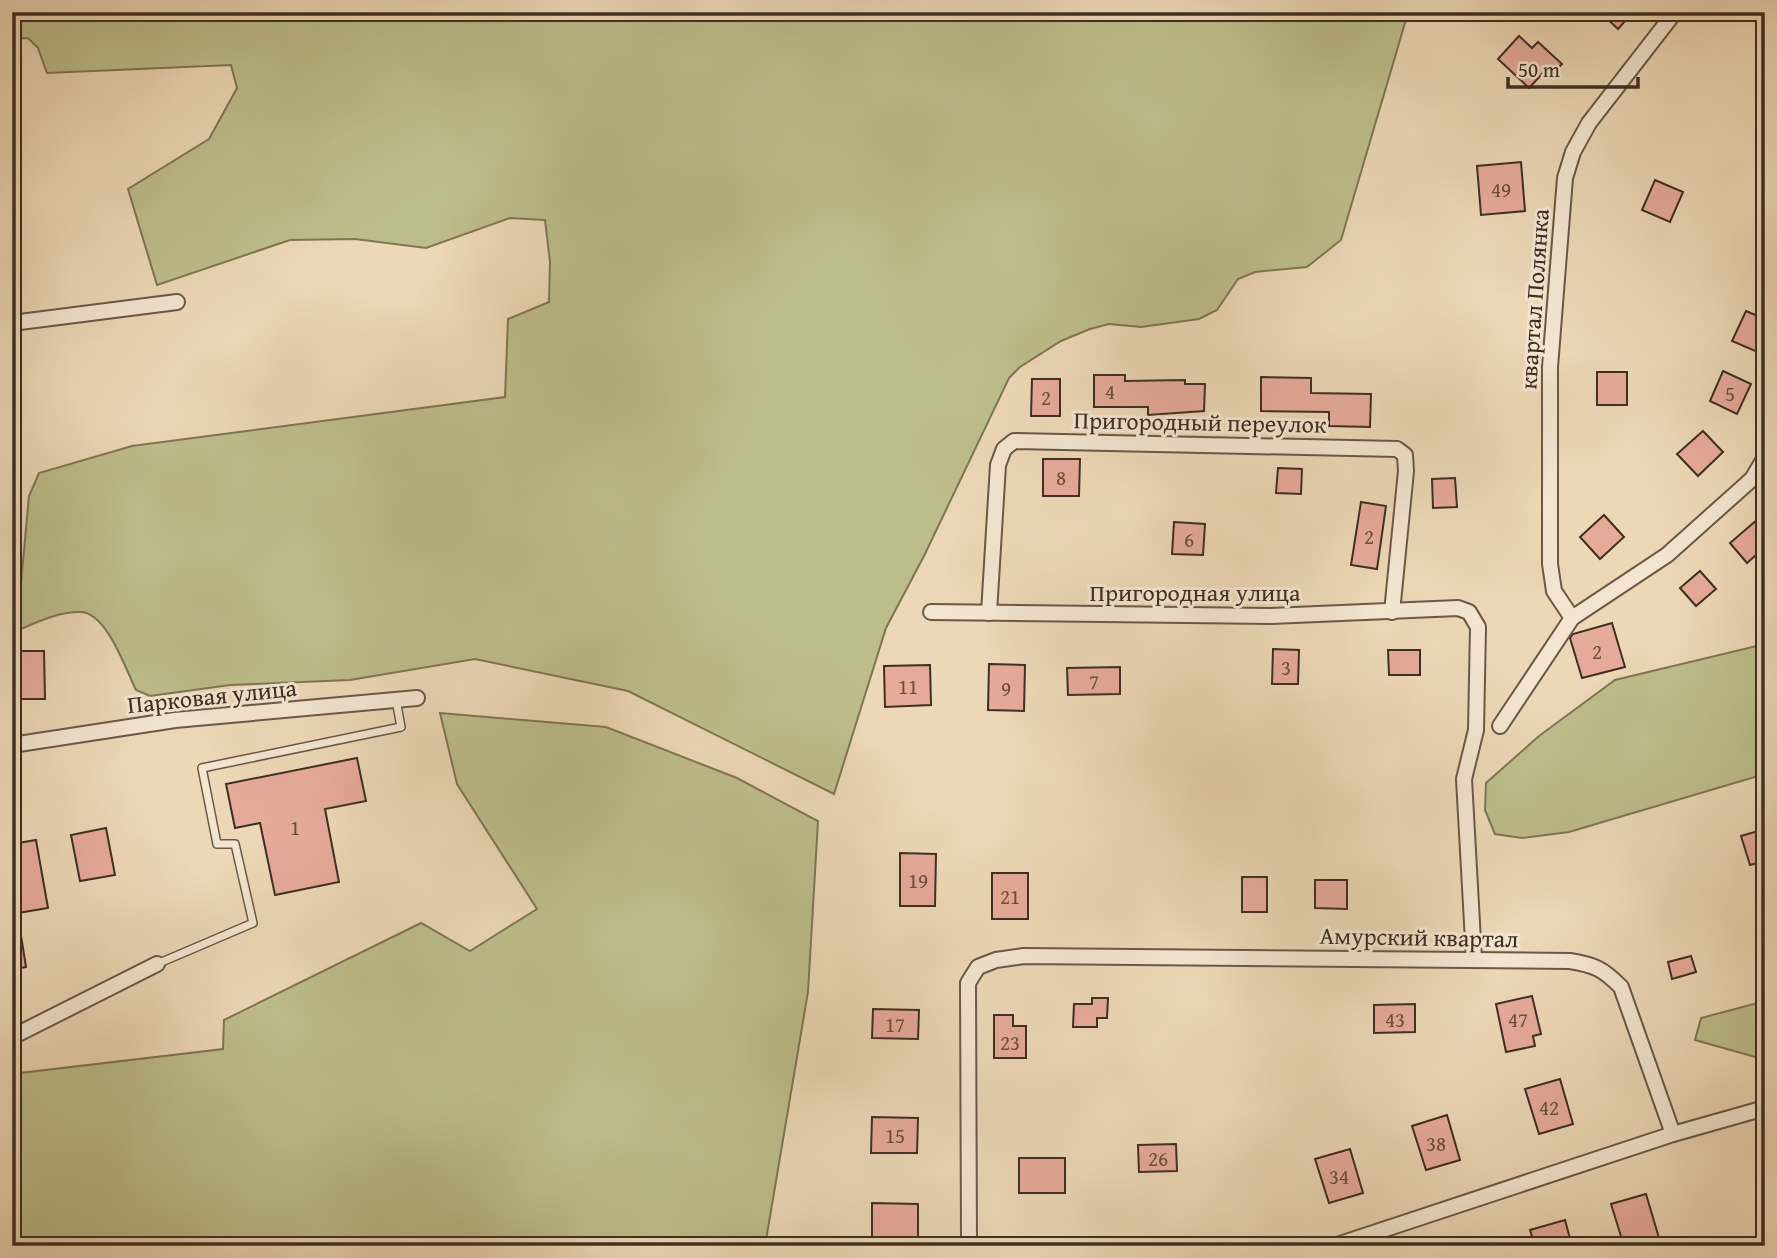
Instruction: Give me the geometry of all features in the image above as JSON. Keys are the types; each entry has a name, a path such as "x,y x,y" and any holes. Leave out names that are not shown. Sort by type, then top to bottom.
{"street":[{"name":"квартал Полянка","path":"1572,618 1554,591 1550,564 1550,367 1565,178 1573,152 1589,123 1675,12"},
{"path":"12,323 177,302"},
{"name":"Пригородный переулок","path":"989,613 998,465 1004,449 1014,441 1396,450 1405,455 1406,471 1392,612"},
{"path":"1500,726 1572,618 1667,555 1752,479 1765,457"},
{"name":"Пригородная улица","path":"931,612 1271,616 1458,608 1469,612 1478,627 1476,730 1464,779 1474,959"},
{"name":"Парковая улица","path":"12,745 175,720 417,698"},
{"name":"Амурский квартал","path":"969,1246 968,983 978,967 996,960 1024,956 1474,959 1570,961 1590,964 1605,970 1621,987 1673,1134"},
{"path":"12,1037 158,964"},
{"path":"1334,1246 1673,1134 1765,1108"}],"lane":[{"path":"158,964 253,923 235,844 217,844 202,768 401,727 396,700"}],"green space":[{"path":"12,12 1413,12 1405,23 1341,240 1307,267 1255,272 1238,279 1217,310 1199,319 1141,327 1109,324 1090,329 1061,341 1020,367 1009,378 924,556 886,628 834,794 628,691 475,659 350,680 230,685 150,696 136,690 107,632 90,615 81,612 63,614 12,633 12,597 20,594 29,496 39,473 132,446 505,397 508,319 549,302 550,262 545,220 510,218 426,248 355,239 290,240 157,285 128,189 209,139 237,88 231,65 47,73 38,48 28,38 12,39"},
{"path":"1765,644 1765,774 1569,832 1522,838 1495,834 1485,810 1486,783 1539,736 1615,680"},
{"path":"440,713 606,727 737,778 818,821 808,992 765,1246 12,1246 12,1074 223,1049 224,1020 421,923 470,951 537,909 457,784"},
{"path":"1765,1001 1765,1077 1759,1058 1695,1040 1701,1018"}],"building":[{"path":"1600,12 1633,12 1618,29"},
{"path":"1519,36 1532,48 1538,42 1562,64 1548,78 1543,73 1529,88 1498,59"},
{"path":"1521,162 1525,211 1481,215 1477,166"},
{"path":"1655,180 1683,192 1670,222 1642,210"},
{"path":"1746,311 1765,319 1765,342 1760,353 1732,341"},
{"path":"1723,371 1751,384 1737,414 1710,401"},
{"path":"1597,372 1627,372 1627,405 1597,405"},
{"path":"1094,375 1125,375 1125,381 1185,380 1185,384 1205,384 1204,411 1148,415 1148,407 1094,407"},
{"path":"1261,377 1311,378 1311,393 1371,394 1370,427 1329,426 1329,412 1261,411"},
{"path":"1032,379 1060,379 1060,416 1031,416"},
{"path":"1703,431 1723,452 1698,476 1677,454"},
{"path":"1043,459 1080,459 1079,496 1043,496"},
{"path":"1278,468 1302,469 1301,494 1276,493"},
{"path":"1455,478 1457,507 1433,508 1432,479"},
{"path":"1361,502 1386,506 1377,569 1351,565"},
{"path":"1765,513 1765,547 1747,563 1730,543"},
{"path":"1604,515 1624,537 1600,559 1580,537"},
{"path":"1174,522 1205,524 1203,555 1172,554"},
{"path":"1700,571 1716,589 1696,606 1680,588"},
{"path":"1612,623 1625,667 1582,678 1570,638 1573,634"},
{"path":"1273,649 1299,650 1298,684 1272,684"},
{"path":"1388,650 1420,650 1420,675 1389,675"},
{"path":"16,651 44,651 45,699 16,699"},
{"path":"989,664 1025,665 1024,711 988,710"},
{"path":"930,665 931,705 885,707 884,666"},
{"path":"1120,667 1120,694 1068,695 1067,668"},
{"path":"357,758 366,801 325,809 339,882 275,895 260,823 235,828 226,784"},
{"path":"106,828 115,875 80,881 71,835"},
{"path":"1765,829 1765,861 1750,865 1741,836"},
{"path":"36,840 48,908 12,914 12,844"},
{"path":"900,853 936,854 935,906 900,906"},
{"path":"992,873 1028,873 1028,919 992,919"},
{"path":"1242,877 1267,877 1267,912 1242,912"},
{"path":"1315,880 1347,880 1347,909 1315,908"},
{"path":"12,929 20,929 26,967 12,970"},
{"path":"1691,956 1696,972 1672,979 1668,962"},
{"path":"1532,996 1541,1034 1533,1036 1535,1046 1506,1052 1496,1004"},
{"path":"1092,998 1108,998 1107,1018 1097,1018 1097,1027 1073,1027 1074,1004 1092,1004"},
{"path":"1415,1004 1415,1032 1374,1033 1374,1005"},
{"path":"873,1009 919,1010 918,1039 872,1038"},
{"path":"994,1015 1013,1015 1013,1026 1026,1026 1026,1058 994,1058"},
{"path":"1560,1079 1573,1124 1539,1134 1525,1089"},
{"path":"1447,1115 1460,1160 1426,1170 1412,1126"},
{"path":"872,1117 918,1118 917,1153 871,1153"},
{"path":"1176,1144 1177,1171 1139,1172 1138,1145"},
{"path":"1350,1149 1363,1193 1329,1203 1315,1159"},
{"path":"1019,1158 1065,1158 1065,1193 1019,1193"},
{"path":"1646,1194 1659,1238 1624,1246 1611,1204"},
{"path":"872,1203 918,1204 918,1239 872,1239"},
{"path":"1565,1220 1572,1246 1535,1246 1530,1230"}]}
